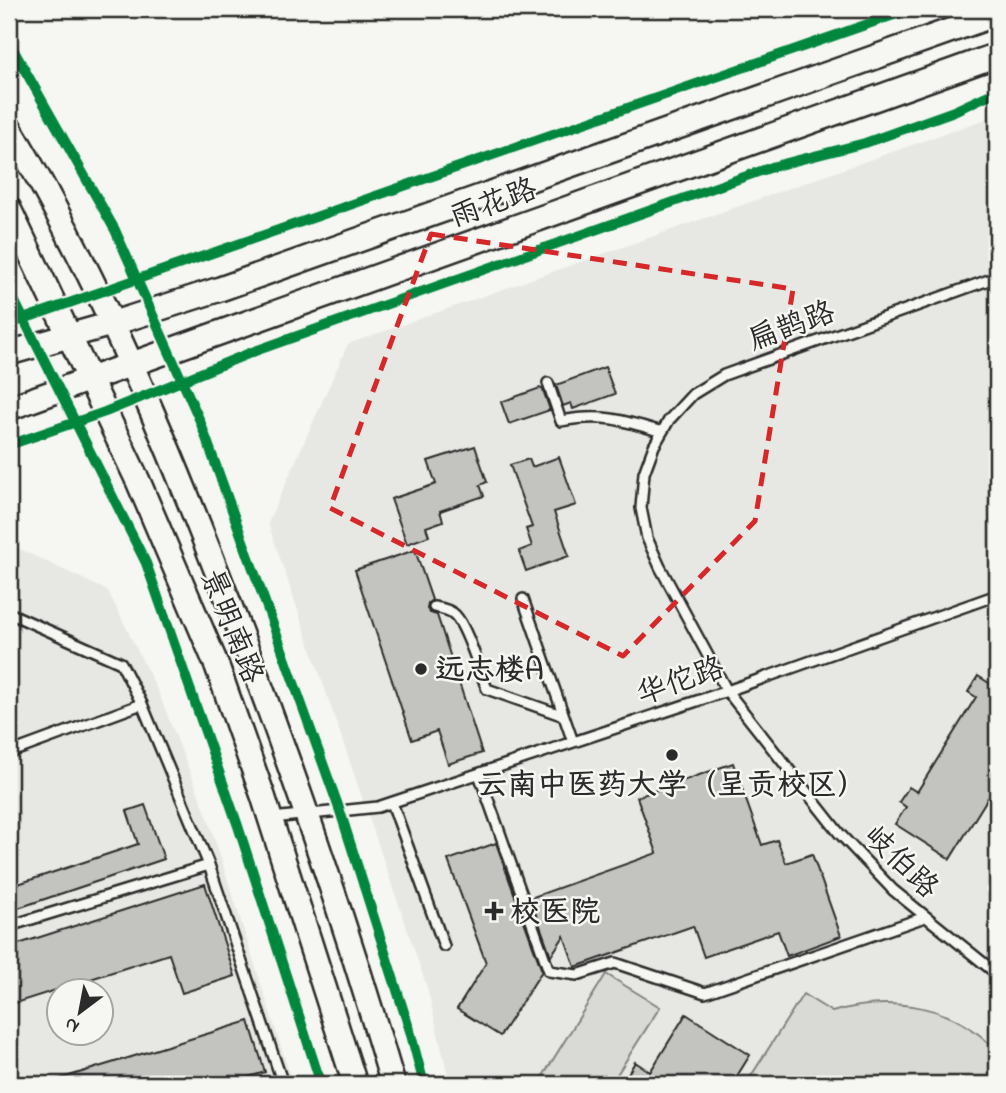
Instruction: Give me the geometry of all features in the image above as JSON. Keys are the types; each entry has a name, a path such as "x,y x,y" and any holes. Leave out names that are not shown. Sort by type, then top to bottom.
{"street":[{"name":"雨花路","path":"9,353 220,289 997,14"},
{"name":"雨花路","path":"9,408 997,55"},
{"name":"景明南路","path":"9,127 48,193 177,466 253,664 307,815 393,1084"},
{"name":"景明南路","path":"9,209 138,481 217,666 270,818 355,1084"}],"lane":[{"path":"995,278 997,290"},
{"name":"扁鹊路","path":"644,473 669,420 693,394 724,375 995,278"},
{"path":"548,383 561,421 587,416 621,419 662,432"},
{"name":"岐伯路","path":"644,473 641,508 647,538 676,599 727,691 839,833 893,890 997,974"},
{"name":"华佗路","path":"270,818 378,807 392,803 727,691 997,595"},
{"path":"523,599 573,742"},
{"path":"434,607 455,615 487,689 564,716"},
{"path":"9,613 121,663 142,704 209,864 283,1084"},
{"path":"9,753 142,704"},
{"path":"479,774 549,971 577,975 615,963 705,993 925,917"},
{"path":"392,803 444,946"},
{"path":"9,926 209,864"}],"highlighted area":[{"path":"431,234 793,289 755,521 623,656 330,508"}],"shaded area":[{"name":"云南中医药大学（呈贡校区）","path":"997,115 997,1084 450,1084 427,987 268,523 348,344"},
{"path":"9,544 108,591 159,694 207,815 293,1084 9,1084"},
{"path":"606,974 660,1007 611,1084 538,1084"},
{"path":"803,994 832,1012 876,1004 899,1005 942,1014 962,1023 981,1036 997,1052 997,1084 746,1084"}],"building":[{"path":"605,367 615,394 573,409 571,403 563,406 556,385"},
{"path":"540,388 550,410 509,424 501,402"},
{"path":"475,446 487,482 480,485 484,496 440,511 443,521 426,527 429,536 407,544 391,499 436,484 428,461"},
{"path":"559,457 576,505 554,512 569,556 526,571 519,551 532,546 526,529 532,527 510,465 529,459 532,467"},
{"name":"远志楼A","path":"415,550 432,600 427,609 437,615 482,753 448,764 437,731 412,740 355,570"},
{"path":"978,676 997,688 997,783 950,859 895,824 906,807 899,802 909,787 917,792 976,697 968,692"},
{"path":"733,763 762,845 777,840 786,863 812,854 841,936 787,956 778,931 704,957 693,926 575,967 564,936 551,956 530,898 657,853 637,797"},
{"path":"145,805 164,859 9,911 9,887 138,844 127,811"},
{"name":"校医院","path":"496,843 542,971 500,1036 457,1009 486,963 448,860"},
{"path":"205,884 235,976 182,993 169,954 94,978 46,978 46,993 9,1005 9,947"},
{"path":"686,1014 750,1055 732,1084 622,1084 635,1062 650,1072"},
{"path":"249,1021 265,1072 225,1084 57,1084 56,1080"}],"cycle path":[{"path":"9,324 911,9"},
{"path":"9,42 115,230 200,421 340,811 410,1031 424,1084"},
{"path":"9,445 105,412 255,351 775,166 865,143 954,111 997,91"},
{"path":"9,290 146,563 238,826 321,1084"}],"place":[{"name":"远志楼A","path":"421,669"},
{"name":"云南中医药大学（呈贡校区）","path":"672,755"},
{"name":"校医院","path":"494,911"}]}
